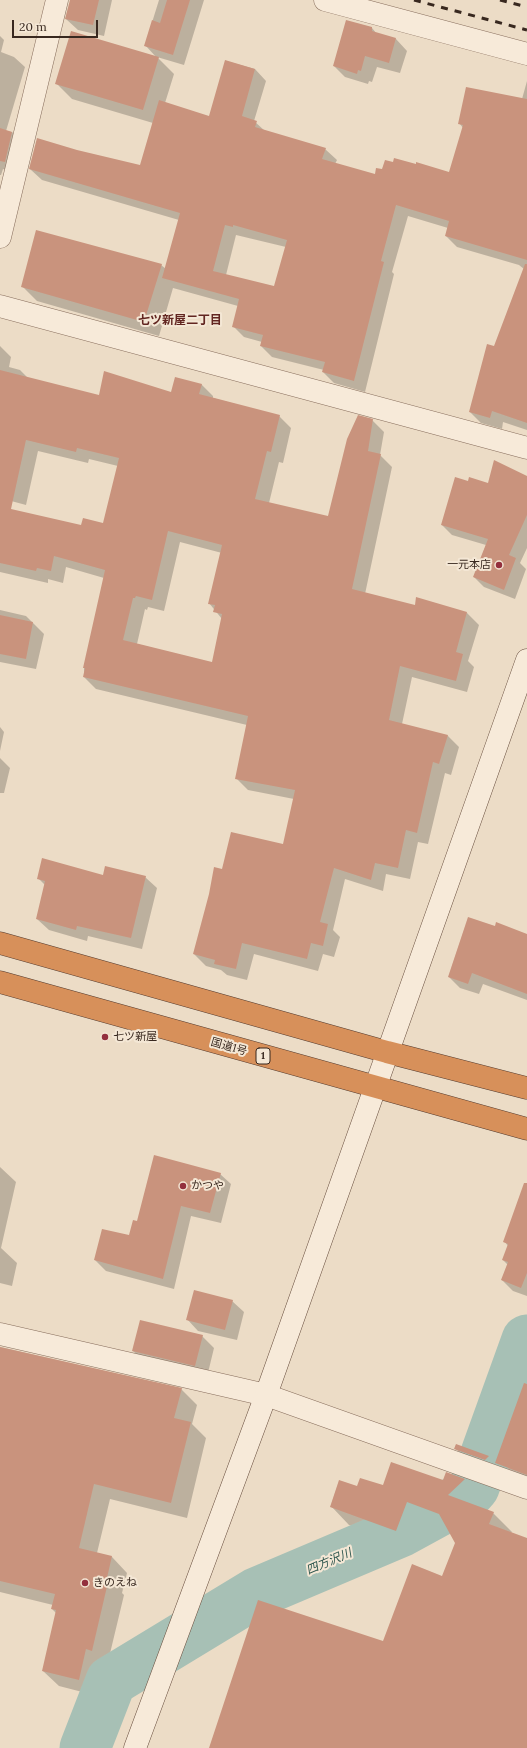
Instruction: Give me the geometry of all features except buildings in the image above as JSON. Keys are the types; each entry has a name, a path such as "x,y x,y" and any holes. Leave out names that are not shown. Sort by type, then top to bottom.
{"highway":[{"path":"0,943 387,1052 527,1088"},
{"name":"国道1号","path":"0,982 527,1129"}],"street":[{"path":"0,237 57,0"},
{"path":"325,0 527,54"},
{"path":"0,306 527,448"},
{"path":"135,1748 266,1395 527,660"},
{"path":"0,1334 266,1395 527,1488"}],"waterway":[{"name":"四方沢川","path":"85,1748 111,1681 256,1593 400,1532 466,1496 474,1487 527,1340"}],"railway":[{"path":"414,0 527,30"},
{"path":"500,0 527,7"}],"place":[{"name":"一元本店","path":"499,565"},
{"name":"七ツ新屋","path":"105,1037"},
{"name":"かつや","path":"183,1186"},
{"name":"きのえね","path":"85,1583"}],"district":[{"name":"七ツ新屋二丁目","path":"180,321"}]}
